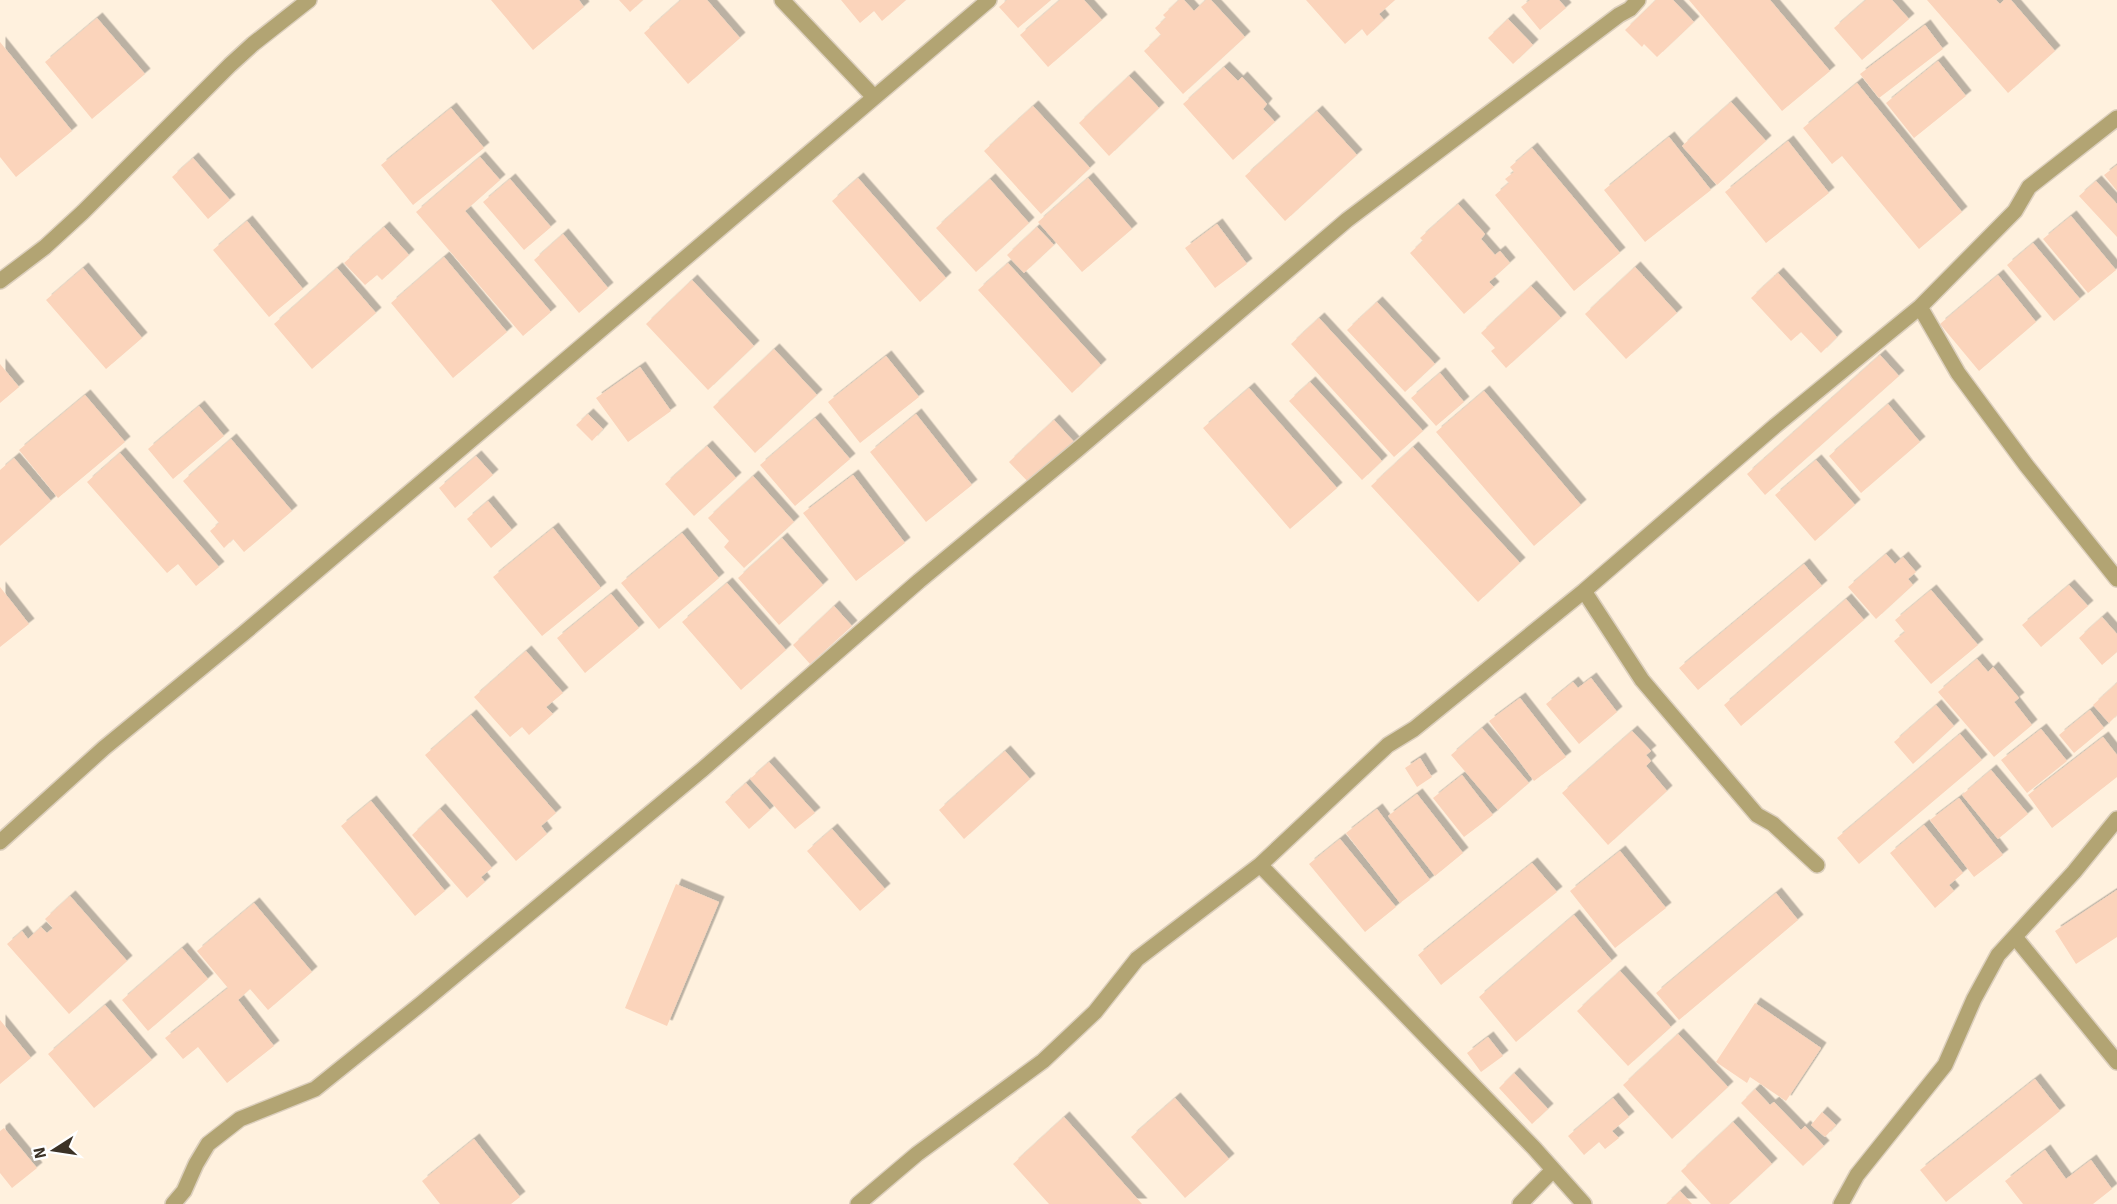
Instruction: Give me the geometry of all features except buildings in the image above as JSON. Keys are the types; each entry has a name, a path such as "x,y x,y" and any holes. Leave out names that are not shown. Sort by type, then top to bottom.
{"street":[{"path":"0,281 45,247 238,58 309,0"},
{"path":"782,0 874,97"},
{"path":"0,842 104,748 244,633 989,0"},
{"path":"172,1204 184,1191 208,1144 240,1119 315,1089 712,762 920,581 1347,220 1630,9 1638,0"},
{"path":"858,1204 917,1154 1043,1061 1095,1012 1137,958 1260,865 1388,745 1414,729 1584,591 1775,426 1920,307 2015,210 2029,187 2117,118"},
{"path":"1920,307 1958,373 2026,465 2117,579"},
{"path":"1584,591 1642,680 1757,815 1773,824 1817,865"},
{"path":"1841,1204 1857,1175 1945,1065 1998,955 2074,872 2117,819"},
{"path":"1260,865 1584,1204"},
{"path":"2015,937 2117,1062"},
{"path":"1520,1204 1553,1170"}]}
